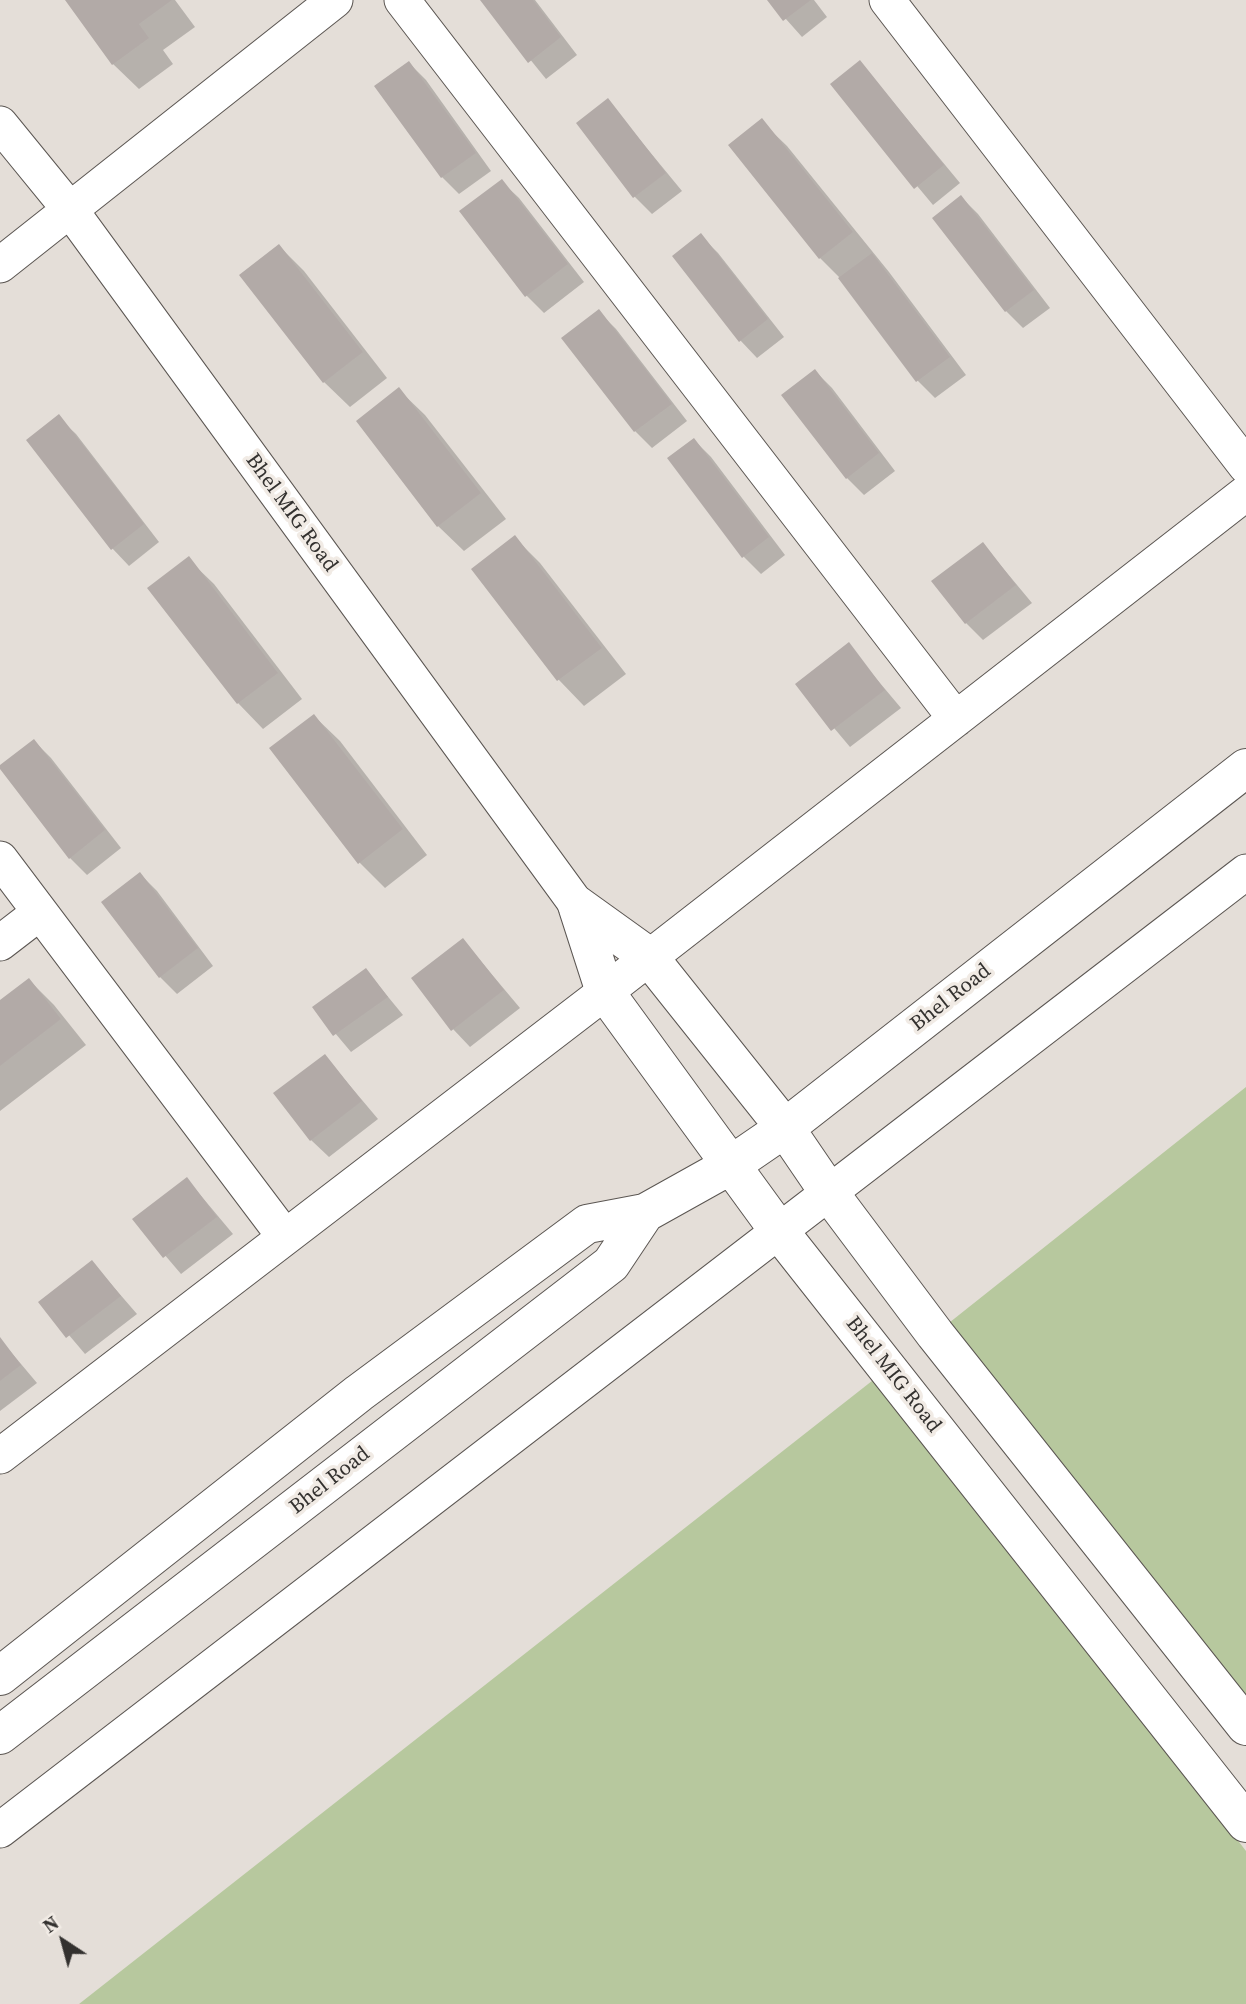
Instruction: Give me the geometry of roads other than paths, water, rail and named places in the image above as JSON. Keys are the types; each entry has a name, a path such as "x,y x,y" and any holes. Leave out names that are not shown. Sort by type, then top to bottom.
{"street":[{"path":"0,265 335,0"},
{"path":"402,0 956,719"},
{"path":"887,0 1246,466"},
{"name":"Bhel MIG Road","path":"0,124 71,211 577,905 648,956 785,1128 830,1194 944,1345 1246,1726"},
{"path":"0,1456 605,992 1246,493"},
{"name":"Bhel Road","path":"0,1676 359,1393 587,1224 645,1213 731,1165 785,1128 1246,768"},
{"path":"0,859 285,1237"},
{"path":"0,1830 1246,872"},
{"name":"Bhel MIG Road","path":"577,905 605,992 779,1231 1246,1823"},
{"path":"0,943 39,913"},
{"name":"Bhel Road","path":"0,1735 611,1264 645,1213"}]}
